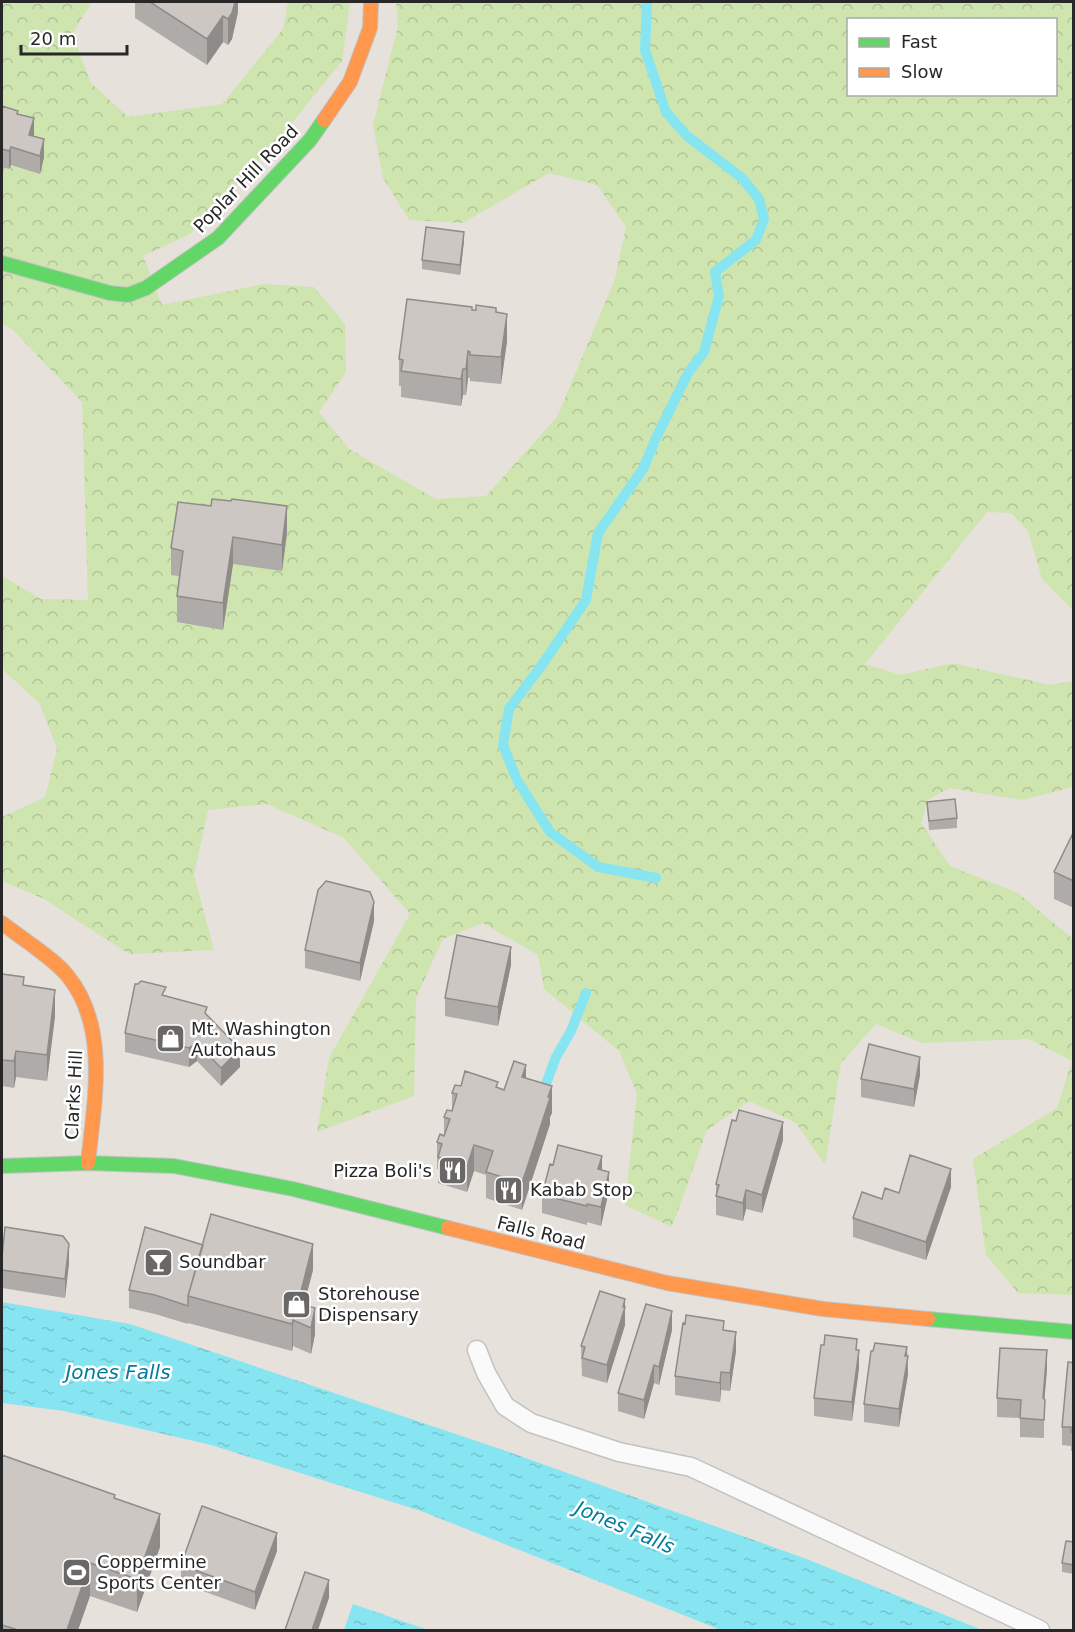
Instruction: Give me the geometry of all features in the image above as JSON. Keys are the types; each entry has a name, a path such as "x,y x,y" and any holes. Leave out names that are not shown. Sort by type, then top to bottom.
{"main road":[{"name":"Poplar Hill Road","path":"2,263 110,293 128,295 146,288 218,238 310,140 351,82 370,28 371,2"},
{"name":"Clarks Hill","path":"2,923 67,975 83,1002 96,1044 94,1101 88,1162"},
{"name":"Falls Road","path":"2,1166 88,1162 174,1166 293,1189 667,1283 823,1309 1074,1332"}],"lane":[{"path":"477,1350 486,1373 505,1406 531,1423 620,1452 691,1467 1040,1630"}],"green space":[{"path":"2,2 92,2 72,34 91,83 128,117 222,104 283,29 288,2 350,2 342,61 275,144 190,234 143,256 162,305 263,284 314,287 345,324 346,372 319,412 349,449 436,499 486,496 557,417 615,279 626,227 597,185 549,173 463,223 409,220 383,178 373,125 398,26 396,2 1073,2 1073,610 1042,579 1028,531 1011,513 987,512 865,664 901,675 952,663 1051,685 1073,681 1073,787 1022,800 949,788 928,800 921,823 950,866 1018,893 1073,939 1073,1295 1018,1293 986,1255 973,1159 1057,1108 1072,1061 1028,1039 922,1043 876,1024 841,1063 825,1165 796,1123 749,1101 707,1130 672,1227 625,1205 637,1094 619,1051 544,989 538,955 483,923 443,939 416,998 414,1096 317,1132 329,1058 410,914 344,838 267,804 208,810 194,875 214,950 129,954 44,899 2,881 2,817 45,797 57,749 40,704 2,669 2,576 41,599 88,600 82,402 12,329 2,324"}],"water":[{"name":"Jones Falls","path":"2,1302 130,1324 509,1452 809,1560 982,1630 721,1630 421,1511 211,1445 64,1411 2,1403"},
{"path":"353,1604 428,1630 344,1630"}],"building":[{"path":"150,2 235,2 228,19 223,16 207,39"},
{"path":"2,106 18,111 17,114 34,118 29,135 44,139 40,156 11,147 9,151 2,149"},
{"path":"426,227 464,232 460,265 422,260"},
{"path":"407,299 472,307 472,310 476,310 476,305 496,308 496,312 507,314 501,357 470,355 468,351 466,369 463,369 461,379 401,371 403,360 399,359"},
{"path":"212,499 231,501 232,499 287,506 282,545 233,537 223,603 177,596 183,551 171,548 178,502 211,506"},
{"path":"955,799 957,818 929,821 927,802"},
{"path":"1074,831 1074,881 1054,872"},
{"path":"326,881 370,892 374,902 360,963 305,950 318,890"},
{"path":"457,935 511,947 498,1007 445,998"},
{"path":"2,974 24,977 23,985 55,990 47,1055 16,1051 14,1061 2,1060"},
{"path":"141,981 166,987 162,995 207,1007 205,1013 240,1049 221,1068 197,1043 189,1048 125,1033 135,984"},
{"path":"869,1044 920,1057 914,1089 861,1079"},
{"path":"514,1061 526,1065 522,1077 552,1086 522,1183 486,1172 493,1151 474,1145 467,1166 438,1157 442,1144 437,1142 440,1134 444,1136 450,1119 444,1117 447,1110 452,1111 457,1094 452,1093 455,1085 461,1086 465,1071 498,1082 496,1087 504,1090"},
{"path":"739,1110 783,1122 762,1195 746,1190 743,1203 716,1196 719,1185 716,1184 732,1120 736,1121"},
{"path":"558,1145 602,1156 598,1169 609,1172 601,1207 587,1204 587,1206 542,1195 550,1164 553,1165"},
{"path":"910,1155 951,1169 926,1242 853,1218 862,1192 882,1199 885,1188 899,1193"},
{"path":"211,1214 313,1244 298,1303 315,1308 311,1328 293,1320 292,1324 188,1296"},
{"path":"5,1227 63,1236 69,1244 65,1279 2,1270"},
{"path":"145,1227 203,1245 188,1296 188,1306 155,1295 129,1290"},
{"path":"600,1291 625,1299 623,1307 625,1307 607,1365 582,1358 585,1347 581,1346"},
{"path":"646,1304 672,1311 659,1367 654,1365 644,1400 618,1393"},
{"path":"686,1315 724,1321 723,1330 736,1332 730,1373 721,1372 720,1383 675,1376"},
{"path":"825,1335 857,1339 856,1350 859,1350 852,1402 814,1398 821,1345 824,1345"},
{"path":"875,1343 907,1347 905,1356 908,1356 899,1409 864,1404 871,1351"},
{"path":"1000,1348 1047,1350 1043,1398 1045,1400 1044,1420 1020,1418 1021,1400 997,1398"},
{"path":"1068,1362 1074,1363 1074,1433 1071,1432 1071,1427 1062,1427"},
{"name":"Coppermine Sports Center","path":"2,1455 115,1495 114,1498 160,1514 137,1579 90,1563 67,1630 18,1630 2,1625"},
{"path":"202,1506 277,1533 255,1592 181,1565"},
{"path":"1066,1541 1074,1542 1074,1565 1062,1563"},
{"path":"305,1572 329,1580 312,1630 285,1630"}],"waterway":[{"path":"647,2 645,50 666,112 687,136 742,178 759,199 764,219 756,240 715,272 719,296 704,352 688,373 643,469 598,533 586,600 509,709 503,745 517,780 550,832 598,867 656,878"},
{"path":"543,1092 556,1057 571,1031 586,993"}],"traffic: fast":[{"path":"2,263 110,293 128,295 146,288 218,238 310,140 324,120"},
{"path":"2,1166 88,1163 174,1166 293,1189 448,1228"},
{"path":"928,1319 1074,1332"}],"traffic: slow":[{"path":"324,120 350,82 370,28 371,2"},
{"path":"2,923 61,968 80,996 89,1018 96,1066 88,1163"},
{"path":"448,1228 667,1283 823,1309 928,1319"}],"place":[{"name":"Mt. Washington Autohaus","path":"170,1039"},
{"name":"Pizza Boli's","path":"453,1171"},
{"name":"Kabab Stop","path":"509,1190"},
{"name":"Soundbar","path":"158,1262"},
{"name":"Storehouse Dispensary","path":"297,1304"},
{"name":"Coppermine Sports Center","path":"76,1572"}]}
